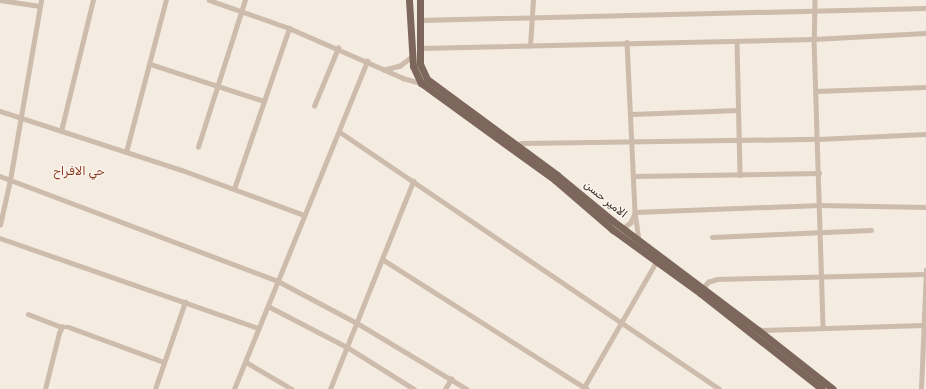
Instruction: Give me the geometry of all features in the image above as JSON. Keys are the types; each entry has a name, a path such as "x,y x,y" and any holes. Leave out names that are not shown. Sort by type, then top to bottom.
{"main road":[{"path":"409,0 412,57 414,70 421,83"},
{"name":"الامير حسن","path":"420,0 420,64 427,79 557,175 822,389"},
{"name":"الامير حسن","path":"421,83 555,180 613,230 656,262 702,291 758,330 833,389"}],"street":[{"path":"0,0 40,6"},
{"path":"0,225 10,180 41,0"},
{"path":"61,131 93,0"},
{"path":"126,152 166,0"},
{"path":"209,0 289,28 338,48 403,78 421,83"},
{"path":"198,147 245,0"},
{"path":"530,46 533,0"},
{"path":"815,0 814,39 823,327"},
{"path":"420,20 926,8"},
{"path":"234,189 289,28"},
{"path":"420,48 627,42 814,39 926,33"},
{"path":"737,41 738,140 740,175"},
{"path":"627,42 632,114 635,212 640,241"},
{"path":"314,106 338,48"},
{"path":"385,70 400,66 412,57"},
{"path":"234,389 260,328 304,215 340,132 367,61"},
{"path":"150,64 264,101"},
{"path":"816,91 926,87"},
{"path":"632,114 738,110"},
{"path":"0,111 126,152 304,215"},
{"path":"340,132 719,389"},
{"path":"515,145 522,143 818,139 926,134"},
{"path":"634,176 819,173"},
{"path":"0,176 278,280 357,323 467,389"},
{"path":"330,389 413,181"},
{"path":"635,212 820,205 926,207"},
{"path":"623,228 630,223 635,212"},
{"path":"712,237 871,230"},
{"path":"0,238 260,328"},
{"path":"382,259 584,388 656,262"},
{"path":"921,389 924,377 923,325 926,270"},
{"path":"702,291 708,282 714,280 822,275 926,274"},
{"path":"155,389 185,302"},
{"path":"268,306 347,347 414,389"},
{"path":"28,314 62,327 69,327 164,362"},
{"path":"758,330 923,325"},
{"path":"45,389 59,333 62,327"},
{"path":"246,362 292,389"},
{"path":"445,389 451,379"}],"district":[{"name":"حي الافراح","path":"79,172"}]}
